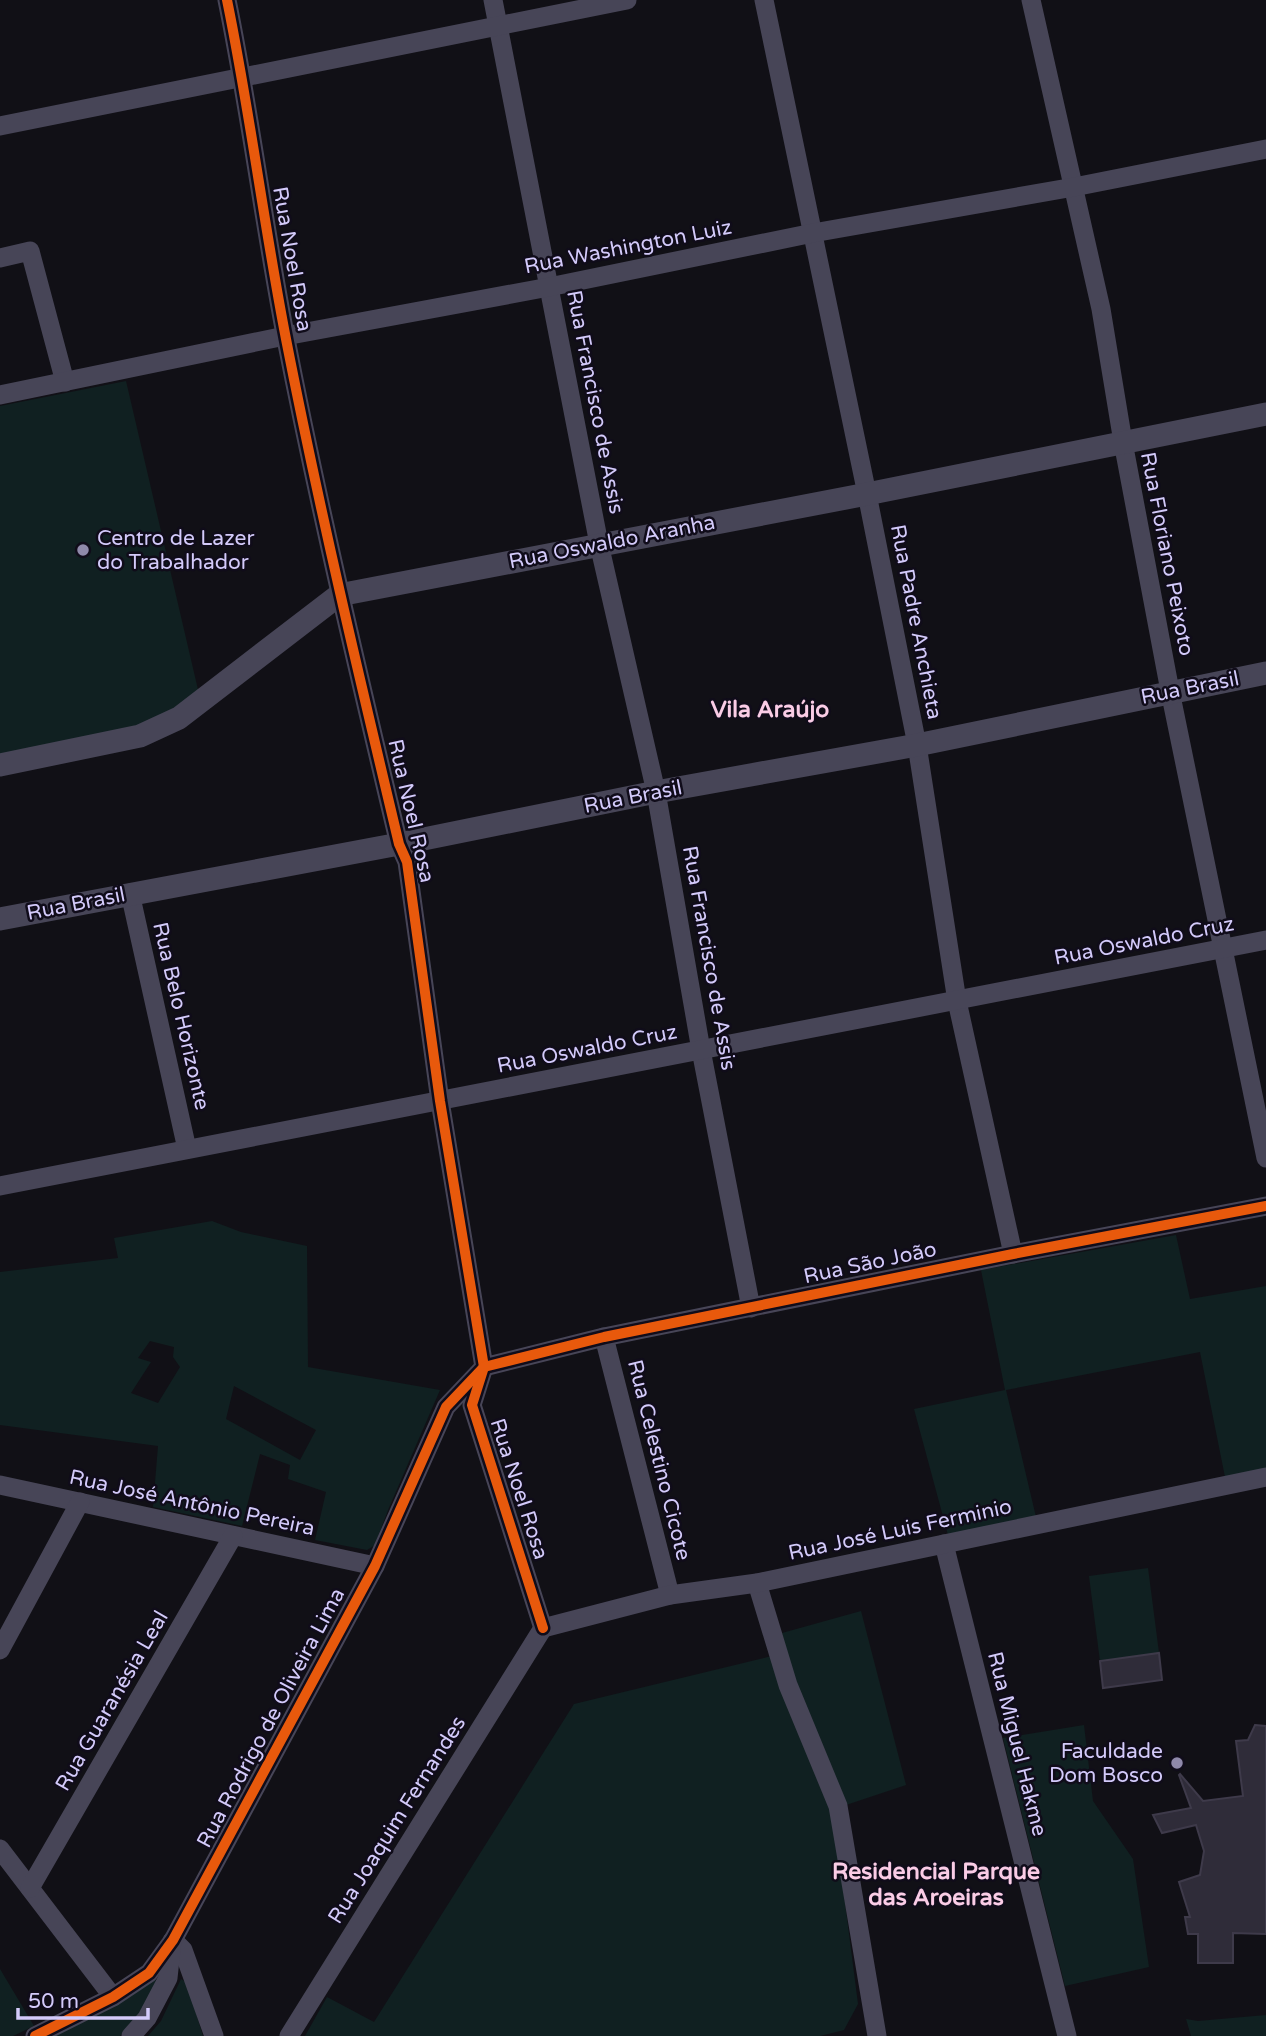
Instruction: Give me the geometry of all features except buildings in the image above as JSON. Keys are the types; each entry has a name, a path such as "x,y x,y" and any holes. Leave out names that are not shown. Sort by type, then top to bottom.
{"street":[{"name":"Rua Noel Rosa","path":"227,0 243,78 285,336 339,595 399,844 407,862 440,1101 484,1367 472,1405 543,1628"},
{"name":"Rua Francisco de Assis","path":"493,0 599,544 656,792 701,1050 751,1308"},
{"path":"0,126 627,0"},
{"name":"Rua Padre Anchieta","path":"764,0 916,744 957,1001 1013,1254"},
{"name":"Rua Floriano Peixoto","path":"1031,0 1101,309 1170,691 1266,1158"},
{"name":"Rua Washington Luiz","path":"0,395 285,336 549,287 813,233 1074,187 1266,149"},
{"path":"0,258 30,251 65,382"},
{"name":"Rua Oswaldo Aranha","path":"0,765 140,736 179,719 339,595 1266,414"},
{"name":"Rua Brasil","path":"0,919 916,744 1266,673"},
{"name":"Rua Belo Horizonte","path":"130,893 187,1149"},
{"name":"Rua Oswaldo Cruz","path":"0,1185 1266,940"},
{"name":"Rua São João","path":"484,1367 604,1337 1266,1206"},
{"name":"Rua Celestino Cicote","path":"604,1337 670,1595"},
{"name":"Rua Rodrigo de Oliveira Lima","path":"35,2036 113,1997 149,1973 173,1940 375,1566 446,1407 484,1367"},
{"name":"Rua José Luis Ferminio","path":"543,1628 670,1595 757,1583 1266,1477"},
{"name":"Rua José Antônio Pereira","path":"0,1485 375,1566"},
{"path":"0,1650 80,1502"},
{"name":"Rua Guaranésia Leal","path":"30,1888 233,1536"},
{"name":"Rua Miguel Hakme","path":"944,1544 1066,2036"},
{"path":"757,1583 788,1685 838,1807 873,2035"},
{"name":"Rua Joaquim Fernandes","path":"289,2036 543,1628"},
{"path":"0,1849 113,1997"},
{"path":"131,2036 147,2018 168,1978 173,1940"},
{"path":"173,1940 184,1950 214,2036"}],"shaded area":[{"name":"Centro de Lazer do Trabalhador","path":"126,381 199,694 137,728 0,755 0,406"},
{"path":"212,1221 241,1232 307,1246 308,1367 440,1390 375,1545 367,1550 315,1540 326,1492 288,1479 290,1465 260,1454 242,1526 153,1507 158,1446 0,1425 0,1272 118,1258 114,1238","holes":["150,1341 174,1347 173,1357 180,1367 158,1403 131,1393 151,1362 138,1358","234,1386 316,1430 300,1460 226,1419"]},
{"path":"1176,1235 1190,1299 1266,1286 1266,1469 1225,1477 1200,1352 1006,1390 1036,1517 948,1535 914,1409 1005,1390 981,1270"},
{"path":"1148,1568 1159,1653 1100,1661 1089,1576"},
{"path":"861,1611 906,1785 843,1806 794,1681 782,1633"},
{"path":"772,1656 833,1809 858,2004 844,2030 820,2036 305,2036 327,1997 374,2022 574,1704"},
{"path":"1084,1725 1093,1801 1133,1859 1149,1967 1065,1986 1003,1738"},
{"path":"0,1969 34,2026 13,2036 0,2036"},
{"path":"152,1979 157,1981 141,2013 120,2036 50,2036"},
{"path":"181,1979 187,1983 203,2036 148,2036 161,2021"},
{"path":"1266,2015 1266,2036 1191,2036 1186,2019 1198,2021"}],"cycle path":[{"path":"227,0 278,297 299,402 369,718 399,844 407,862 440,1101 484,1367 472,1405 543,1628"},
{"path":"35,2036 113,1997 149,1973 173,1940 375,1566 446,1407 484,1367 604,1337 1266,1206"}],"place":[{"name":"Centro de Lazer do Trabalhador","path":"83,550"},
{"name":"Faculdade Dom Bosco","path":"1177,1763"}],"district":[{"name":"Vila Araújo","path":"770,710"},
{"name":"Residencial Parque das Aroeiras","path":"936,1885"}]}
